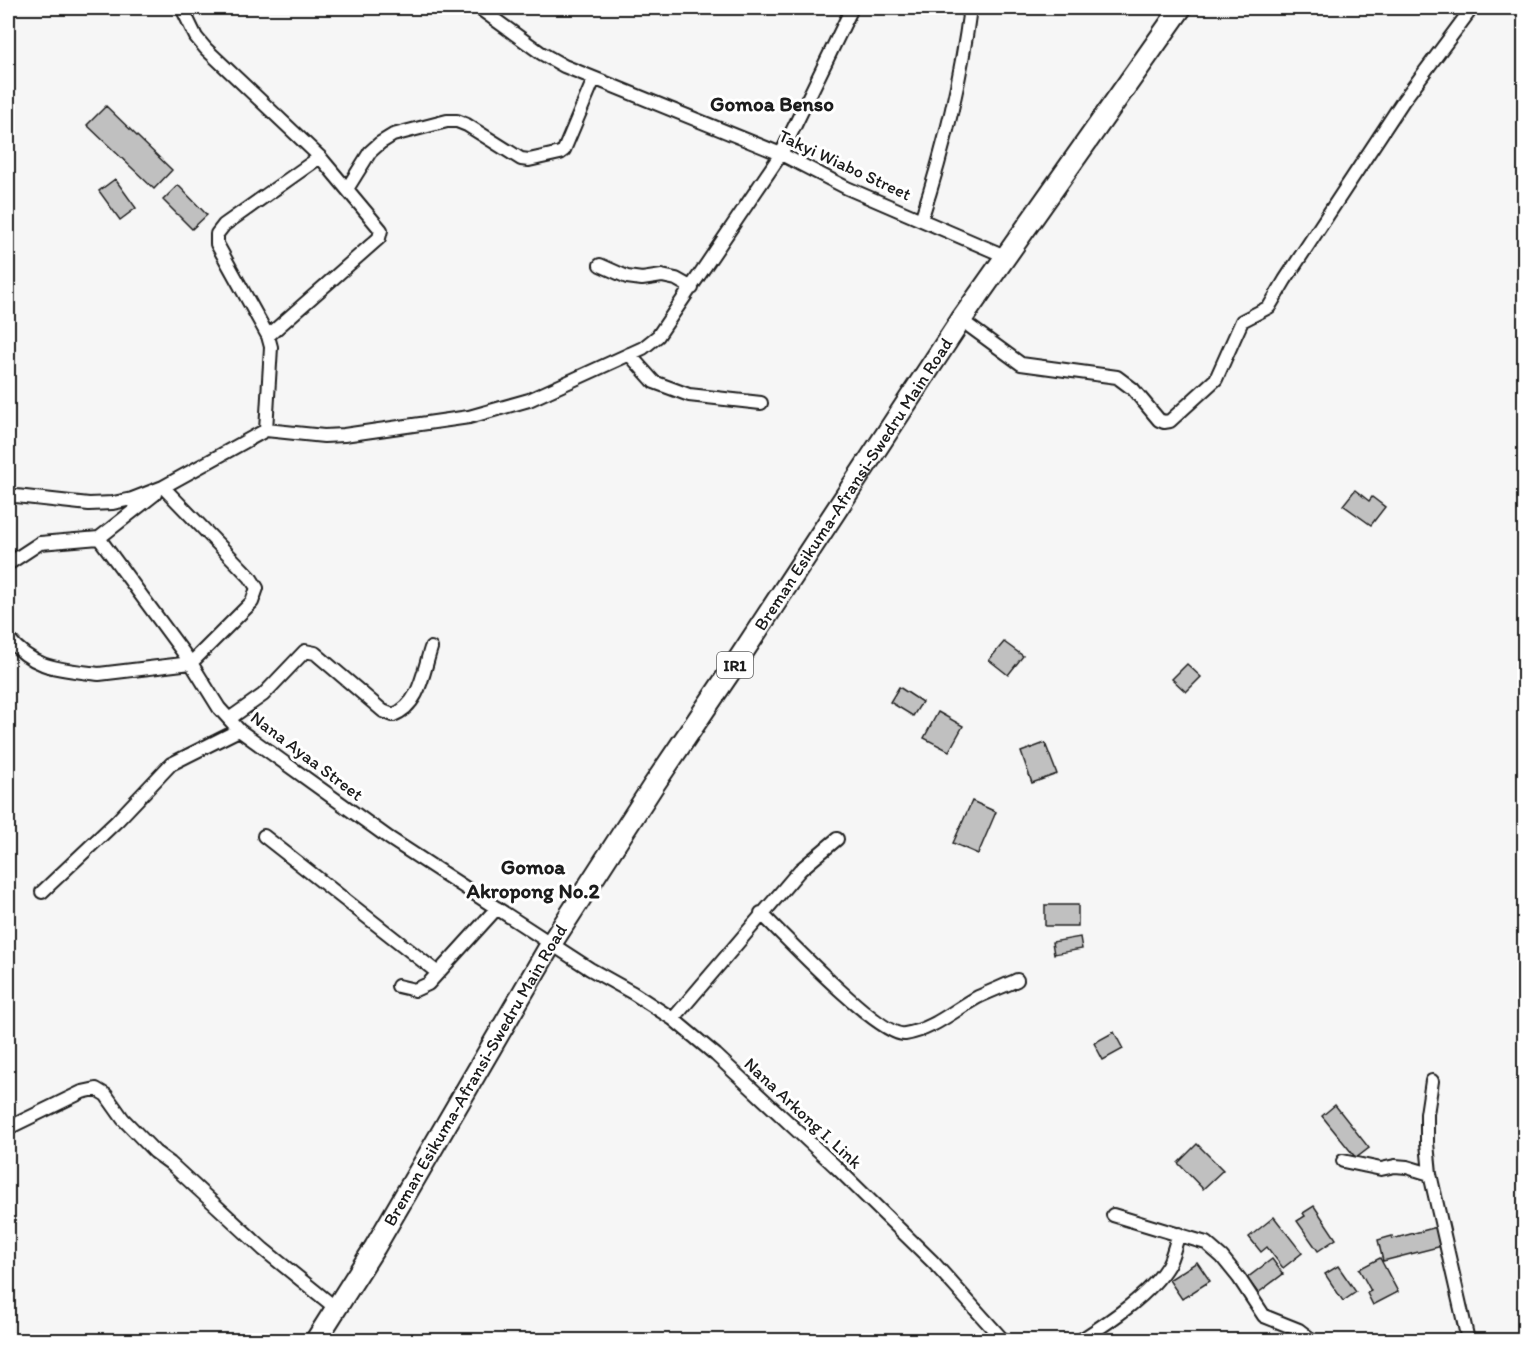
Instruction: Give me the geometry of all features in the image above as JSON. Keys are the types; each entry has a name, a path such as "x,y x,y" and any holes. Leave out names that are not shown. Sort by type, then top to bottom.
{"main road":[{"name":"Breman Esikuma-Afransi-Swedru Main Road","path":"316,1341 551,944 653,786 960,320 1181,8"}],"street":[{"path":"182,8 196,37 206,49 320,157 379,225 381,235 268,336"},
{"name":"Takyi Wiabo Street","path":"479,8 552,60 781,154 847,188 1005,256"},
{"path":"8,497 89,504 132,499 163,487 266,430 324,436 344,435 469,417 529,400 643,348 658,336 781,154 852,8"},
{"path":"921,220 939,165 956,96 970,8"},
{"path":"960,320 1021,364 1117,377 1133,389 1159,420 1170,421 1216,380 1239,324 1272,304 1285,280 1403,102 1472,8"},
{"path":"347,189 370,152 380,143 393,135 447,121 457,121 467,125 521,159 529,160 560,153 564,150 594,79"},
{"path":"266,430 272,352 268,336 217,244 217,234 224,225 320,157"},
{"path":"600,265 627,277 642,279 662,276 676,279 692,288"},
{"path":"629,354 654,382 689,395 761,403"},
{"path":"8,564 40,543 99,538 163,487"},
{"path":"8,638 19,650 38,664 87,673 99,674 191,663 252,602 257,588 250,577 163,487"},
{"name":"Nana Ayaa Street","path":"99,538 191,663 228,719 239,730 389,838 551,944"},
{"path":"228,719 263,695 305,651 315,653 383,711 393,715 402,712 416,696 431,648"},
{"path":"42,892 117,821 171,764 239,730"},
{"path":"264,836 438,972"},
{"path":"672,1019 800,870 837,839"},
{"path":"398,986 416,990 428,984 497,908"},
{"path":"761,914 828,979 882,1026 901,1035 926,1029 978,997 1017,980"},
{"name":"Nana Arkong I. Link","path":"551,944 672,1019 716,1055 933,1262 1003,1341"},
{"path":"1431,1081 1427,1114 1430,1174 1468,1341"},
{"path":"8,1128 82,1092 96,1089 106,1095 123,1119 155,1152 280,1263 337,1309"},
{"path":"1343,1161 1381,1169 1395,1166 1407,1167 1430,1174"},
{"path":"1113,1215 1206,1243 1222,1257 1239,1278 1264,1316 1299,1330 1312,1341"},
{"path":"1081,1341 1123,1310 1149,1287 1168,1264 1179,1234"}],"building":[{"path":"106,106 172,170 154,189 87,125"},
{"path":"115,179 136,208 120,220 99,191"},
{"path":"178,185 207,215 192,229 163,200"},
{"path":"1355,490 1369,501 1372,497 1385,507 1371,525 1343,505"},
{"path":"1004,642 1023,656 1008,675 989,660"},
{"path":"1187,664 1201,677 1186,692 1172,679"},
{"path":"899,687 922,702 913,716 890,702"},
{"path":"938,712 963,726 949,751 924,738"},
{"path":"1045,743 1057,774 1032,783 1021,752"},
{"path":"972,801 996,812 978,854 953,843"},
{"path":"1045,905 1078,905 1078,926 1045,926"},
{"path":"1080,937 1082,949 1054,954 1052,942"},
{"path":"1114,1032 1123,1049 1103,1060 1094,1043"},
{"path":"1335,1105 1369,1148 1356,1158 1322,1116"},
{"path":"1197,1144 1223,1170 1203,1189 1178,1163"},
{"path":"1314,1206 1336,1239 1318,1251 1297,1221 1305,1216 1303,1213"},
{"path":"1274,1217 1302,1253 1283,1268 1267,1247 1261,1252 1249,1237"},
{"path":"1437,1227 1442,1246 1383,1261 1378,1240 1392,1236 1392,1239"},
{"path":"1380,1258 1398,1292 1373,1305 1367,1293 1371,1291 1359,1269"},
{"path":"1272,1259 1283,1274 1258,1293 1247,1278"},
{"path":"1197,1262 1210,1281 1182,1299 1169,1280"},
{"path":"1338,1266 1356,1292 1343,1301 1325,1274"}],"district":[{"name":"Gomoa Benso","path":"772,104"},
{"name":"Gomoa Akropong No.2","path":"533,879"}]}
